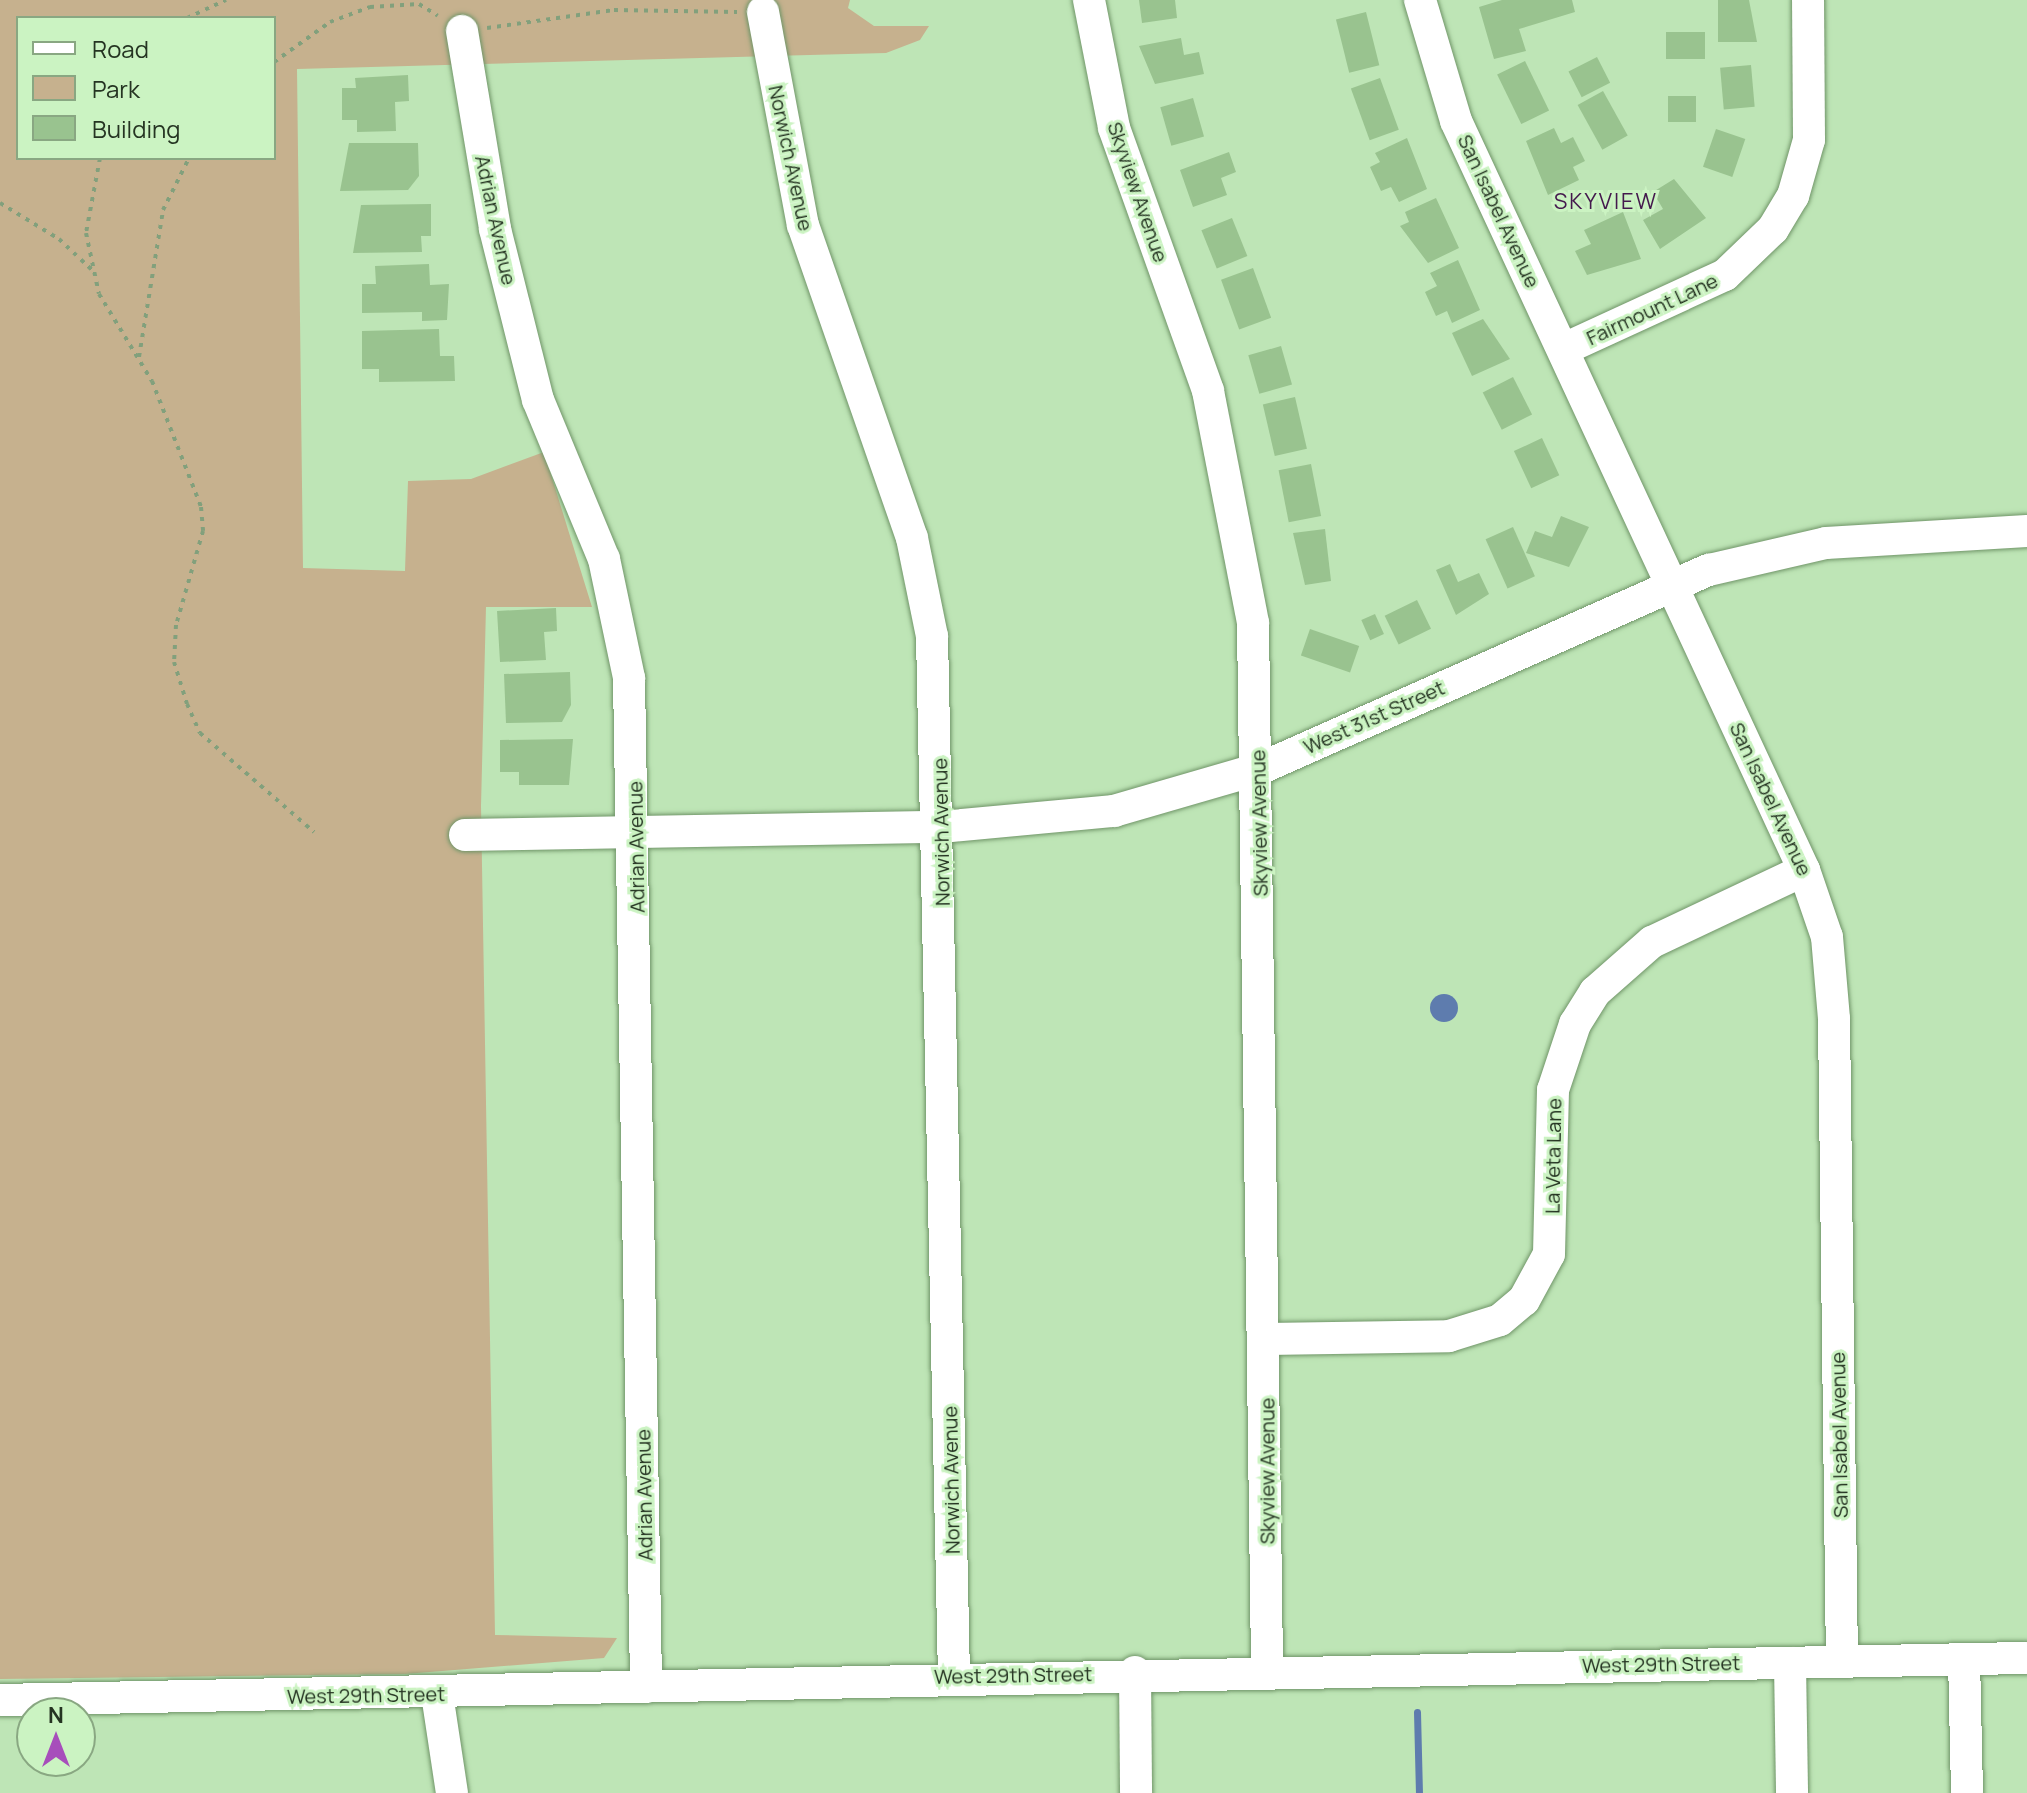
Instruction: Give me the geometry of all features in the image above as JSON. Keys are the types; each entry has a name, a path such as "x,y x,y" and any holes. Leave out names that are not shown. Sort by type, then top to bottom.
{"street":[{"name":"Skyview Avenue","path":"1089,0 1114,128 1200,366 1228,470 1253,623 1259,769 1267,1339 1267,1669"},
{"name":"San Isabel Avenue","path":"1420,0 1456,121 1804,870 1832,977 1842,1661"},
{"name":"Fairmount Lane","path":"1564,349 1725,275 1773,229 1793,196 1809,140 1808,0"},
{"name":"Norwich Avenue","path":"763,12 803,225 912,538 932,636 941,827 954,1676"},
{"name":"Adrian Avenue","path":"462,31 495,229 538,400 604,559 621,623 634,726 646,1687"},
{"name":"West 31st Street","path":"465,835 941,827 1114,811 1259,769 1671,583 1826,543 2027,531"},
{"name":"La Veta Lane","path":"1267,1339 1449,1336 1500,1320 1524,1300 1549,1254 1553,1090 1575,1024 1595,992 1652,942 1804,870"},
{"name":"West 29th Street","path":"0,1700 437,1694 954,1676 1267,1669 2027,1658"},
{"path":"1964,1659 1967,1793"},
{"path":"1790,1663 1792,1793"},
{"path":"1135,1672 1136,1793"},
{"path":"437,1694 452,1793"}],"path":[{"path":"191,16 226,0"},
{"path":"276,61 330,22 370,7 419,4 462,31 614,10 763,12"},
{"path":"100,160 86,233 94,272 139,359 201,507 203,531 176,625 174,662 187,704 200,733 314,832"},
{"path":"139,359 163,210 188,160"},
{"path":"0,203 59,239 94,272"}],"green space":[{"path":"0,0 850,0 848,8 874,26 929,26 920,40 886,53 297,69 303,568 405,571 408,481 471,479 544,452 592,607 486,607 481,806 495,1635 617,1638 604,1658 405,1674 0,1679"}],"water":[{"path":"1444,994 1454,998 1458,1008 1454,1018 1444,1022 1434,1018 1430,1008 1434,998"}],"building":[{"path":"1139,0 1175,0 1177,18 1142,23"},
{"path":"1502,0 1572,0 1575,12 1519,29 1526,51 1494,59 1479,7"},
{"path":"1718,0 1749,0 1757,42 1718,42"},
{"path":"1366,12 1379,65 1349,73 1336,19"},
{"path":"1666,32 1705,32 1705,59 1666,59"},
{"path":"1181,38 1184,55 1199,52 1204,74 1155,84 1139,46"},
{"path":"1597,57 1610,83 1582,97 1568,72"},
{"path":"1525,61 1549,110 1521,124 1497,75"},
{"path":"1751,65 1755,107 1724,110 1720,68"},
{"path":"408,75 409,101 395,102 396,131 357,132 357,120 342,120 342,88 356,88 355,78"},
{"path":"1380,78 1399,130 1370,140 1351,89"},
{"path":"1603,91 1628,136 1602,150 1578,105"},
{"path":"1668,96 1696,96 1696,122 1668,122"},
{"path":"1193,98 1204,136 1171,146 1160,107"},
{"path":"1554,128 1561,143 1573,137 1585,161 1573,167 1579,180 1548,195 1526,141"},
{"path":"1716,129 1745,139 1732,177 1703,167"},
{"path":"1407,138 1427,189 1399,202 1391,187 1381,191 1370,167 1380,162 1375,153"},
{"path":"349,143 418,143 419,176 408,190 340,191"},
{"path":"1229,152 1236,172 1221,178 1227,195 1193,207 1180,170"},
{"path":"1674,179 1706,218 1660,249 1643,220 1663,209 1653,192"},
{"path":"1436,198 1459,248 1428,263 1400,226 1409,222 1405,212"},
{"path":"431,204 431,236 421,236 422,252 353,253 361,205"},
{"path":"1623,212 1641,259 1587,275 1575,251 1591,244 1584,230"},
{"path":"1232,218 1247,256 1217,268 1201,230"},
{"path":"1458,260 1480,310 1452,323 1447,311 1436,316 1425,292 1437,286 1430,273"},
{"path":"429,264 430,285 449,284 447,320 422,321 422,312 362,313 362,284 376,284 375,266"},
{"path":"1253,268 1271,318 1239,329 1221,280"},
{"path":"1483,319 1510,359 1472,376 1452,333"},
{"path":"439,329 440,356 454,356 455,381 379,382 379,369 362,369 362,331"},
{"path":"1281,346 1292,384 1259,394 1248,355"},
{"path":"1513,377 1532,414 1502,430 1483,392"},
{"path":"1295,397 1307,449 1275,456 1263,404"},
{"path":"1542,438 1559,475 1531,488 1514,451"},
{"path":"1311,464 1321,516 1289,522 1279,470"},
{"path":"1561,516 1589,527 1569,567 1526,553 1535,531 1552,537"},
{"path":"1513,527 1535,576 1508,589 1486,539"},
{"path":"1325,529 1331,581 1305,585 1293,533"},
{"path":"1450,564 1458,582 1479,573 1489,594 1456,615 1436,570"},
{"path":"1417,600 1431,629 1399,645 1385,616"},
{"path":"556,608 557,631 544,632 546,660 500,662 497,611"},
{"path":"1375,614 1384,634 1370,640 1361,620"},
{"path":"1310,629 1359,646 1350,672 1301,655"},
{"path":"570,672 571,705 562,722 506,723 504,674"},
{"path":"573,739 569,785 519,785 519,772 500,772 500,740"}],"waterway":[{"path":"1417,1712 1419,1793"}],"district":[{"name":"SKYVIEW","path":"1606,202"}]}
